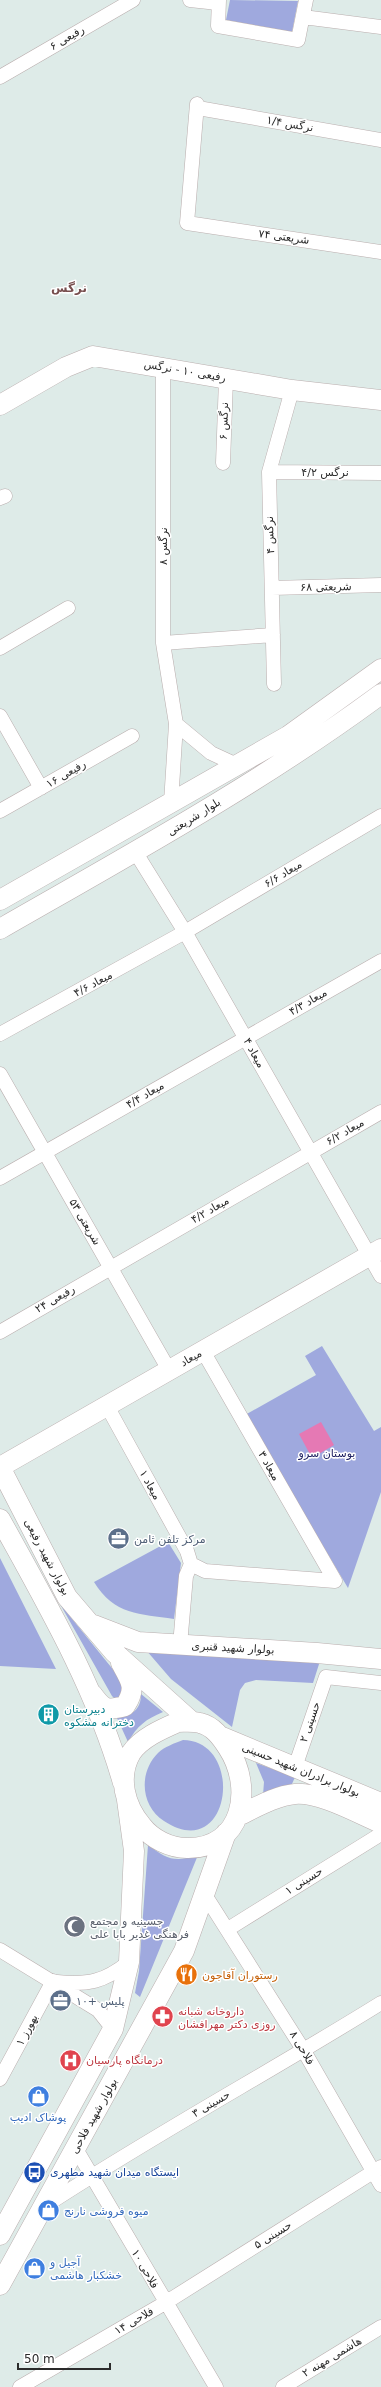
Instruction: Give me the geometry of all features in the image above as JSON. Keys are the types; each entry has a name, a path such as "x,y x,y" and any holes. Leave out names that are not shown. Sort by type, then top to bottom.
{"main road":[{"name":"رفیعی ۱۰ - نرگس","path":"0,405 66,368 93,356 292,390 381,400"},
{"name":"بلوار شریعتی","path":"0,900 288,736 381,669"},
{"name":"بلوار شریعتی","path":"0,929 136,852 313,743 381,694"},
{"name":"میعاد","path":"0,1467 375,1252"},
{"name":"بولوار شهید رفیعی","path":"0,1467 67,1597 114,1652 192,1722"},
{"name":"بولوار شهید رفیعی","path":"0,1519 62,1630 90,1690 110,1740 125,1792"},
{"name":"بولوار شهید قنبری","path":"88,1623 138,1642 317,1652 381,1659"},
{"path":"90,1690 102,1707 112,1710 125,1706 132,1695 132,1682 114,1652"},
{"path":"0,2235 113,2029 129,1962 134,1851 125,1792 131,1753 147,1738 178,1722 192,1722 210,1727 222,1737 234,1757 241,1778 243,1797 238,1816 226,1833 198,1848 176,1848 155,1838 142,1826 125,1792"},
{"name":"بولوار برادران شهید حسینی","path":"222,1737 381,1803"},
{"name":"بولوار برادران شهید حسینی","path":"238,1816 266,1803 294,1794 314,1795 381,1823"},
{"name":"بولوار شهید فلاحی","path":"0,2285 184,1951 226,1833"}],"street":[{"name":"رفیعی ۶","path":"0,77 133,0"},
{"path":"190,0 218,2 218,26 298,40 306,0"},
{"path":"303,17 381,28"},
{"name":"نرگس ۱/۴","path":"187,223 198,106 381,140"},
{"name":"شریعتی ۷۴","path":"187,223 381,252"},
{"name":"نرگس ۸","path":"162,368 164,643 176,724 171,803"},
{"name":"نرگس ۶","path":"223,463 226,379"},
{"name":"نرگس ۴","path":"274,684 268,472 292,390"},
{"name":"نرگس ۴/۲","path":"268,472 381,473"},
{"name":"شریعتی ۶۸","path":"272,588 381,585"},
{"path":"0,648 68,608"},
{"path":"164,643 273,635"},
{"path":"0,716 41,788"},
{"path":"176,724 211,753 237,765"},
{"name":"رفیعی ۱۶","path":"0,811 132,736"},
{"name":"میعاد ۶/۶","path":"185,932 381,816"},
{"name":"میعاد ۴","path":"136,852 185,932 310,1152 375,1252 381,1276"},
{"name":"میعاد ۴/۶","path":"0,1034 185,932"},
{"name":"میعاد ۴/۳","path":"245,1038 376,964"},
{"name":"میعاد ۴/۴","path":"0,1178 245,1038"},
{"name":"شریعتی ۵۳","path":"0,1074 169,1370"},
{"name":"میعاد ۶/۲","path":"310,1152 381,1112"},
{"name":"میعاد ۴/۲","path":"110,1267 310,1152"},
{"name":"رفیعی ۲۴","path":"0,1332 110,1267"},
{"name":"میعاد ۳","path":"191,1564 205,1571 335,1581 203,1351"},
{"name":"میعاد ۱","path":"107,1406 187,1551 191,1564"},
{"path":"180,1645 186,1576 191,1564"},
{"name":"حسینی ۲","path":"295,1767 326,1677 381,1683"},
{"name":"حسینی ۱","path":"228,1929 381,1834"},
{"name":"فلاحی ۸","path":"205,1895 228,1929 377,2170 381,2185"},
{"path":"0,1950 53,1981 98,2010 113,2029"},
{"path":"53,1981 81,1984 99,1980 116,1972 129,1962"},
{"name":"بهورز ۱","path":"0,2079 53,1981"},
{"name":"حسینی ۳","path":"42,2208 92,2175 304,2051 381,2003"},
{"name":"فلاحی ۱۰","path":"76,2149 165,2303 216,2387"},
{"name":"حسینی ۵","path":"165,2303 377,2170"},
{"name":"فلاحی ۱۴","path":"20,2387 165,2303"},
{"name":"هاشمی مهنه ۲","path":"282,2387 381,2327"}],"green space":[{"path":"230,0 298,1 292,32 226,20"},
{"name":"بوستان سرو","path":"322,1346 374,1431 381,1427 381,1492 348,1588 245,1415 316,1375 305,1356"},
{"path":"168,1542 181,1563 174,1619 139,1614 119,1607 102,1593 94,1582"},
{"path":"0,1558 56,1669 0,1666"},
{"path":"60,1604 128,1688 117,1701 112,1696"},
{"path":"146,1650 320,1661 313,1683 256,1680 245,1683 240,1690 232,1727 171,1679"},
{"path":"141,1694 163,1712 142,1724 128,1742 117,1718 135,1711 141,1700"},
{"path":"183,1740 203,1746 216,1759 222,1778 222,1797 216,1815 204,1827 187,1830 164,1821 156,1815 147,1798 145,1789 147,1770 158,1753 170,1745"},
{"path":"256,1763 295,1777 292,1784 263,1795 264,1782"},
{"path":"148,1845 160,1854 171,1858 183,1859 198,1855 140,1997 135,1993 139,1971"}],"shaded area":[{"path":"321,1422 334,1445 312,1458 299,1434"}],"place":[{"name":"مرکز تلفن ثامن","path":"119,1539"},
{"name":"دبیرستان دخترانه مشکوه","path":"49,1715"},
{"name":"جسینیه و مجتمع فرهنگی غدیر بابا علی","path":"74,1927"},
{"name":"رستوران آقاجون","path":"186,1975"},
{"name":"پلیس +۱۰","path":"61,2001"},
{"name":"داروخانه شبانه روزی دکتر مهرافشان","path":"163,2017"},
{"name":"درمانگاه پارسیان","path":"71,2060"},
{"name":"پوشاک ادیب","path":"38,2097"},
{"name":"ایستگاه میدان شهید مطهری","path":"35,2172"},
{"name":"میوه فروشی نارنج","path":"49,2211"},
{"name":"آجیل و خشکبار هاشمی","path":"34,2268"}],"district":[{"name":"نرگس","path":"69,288"}]}
